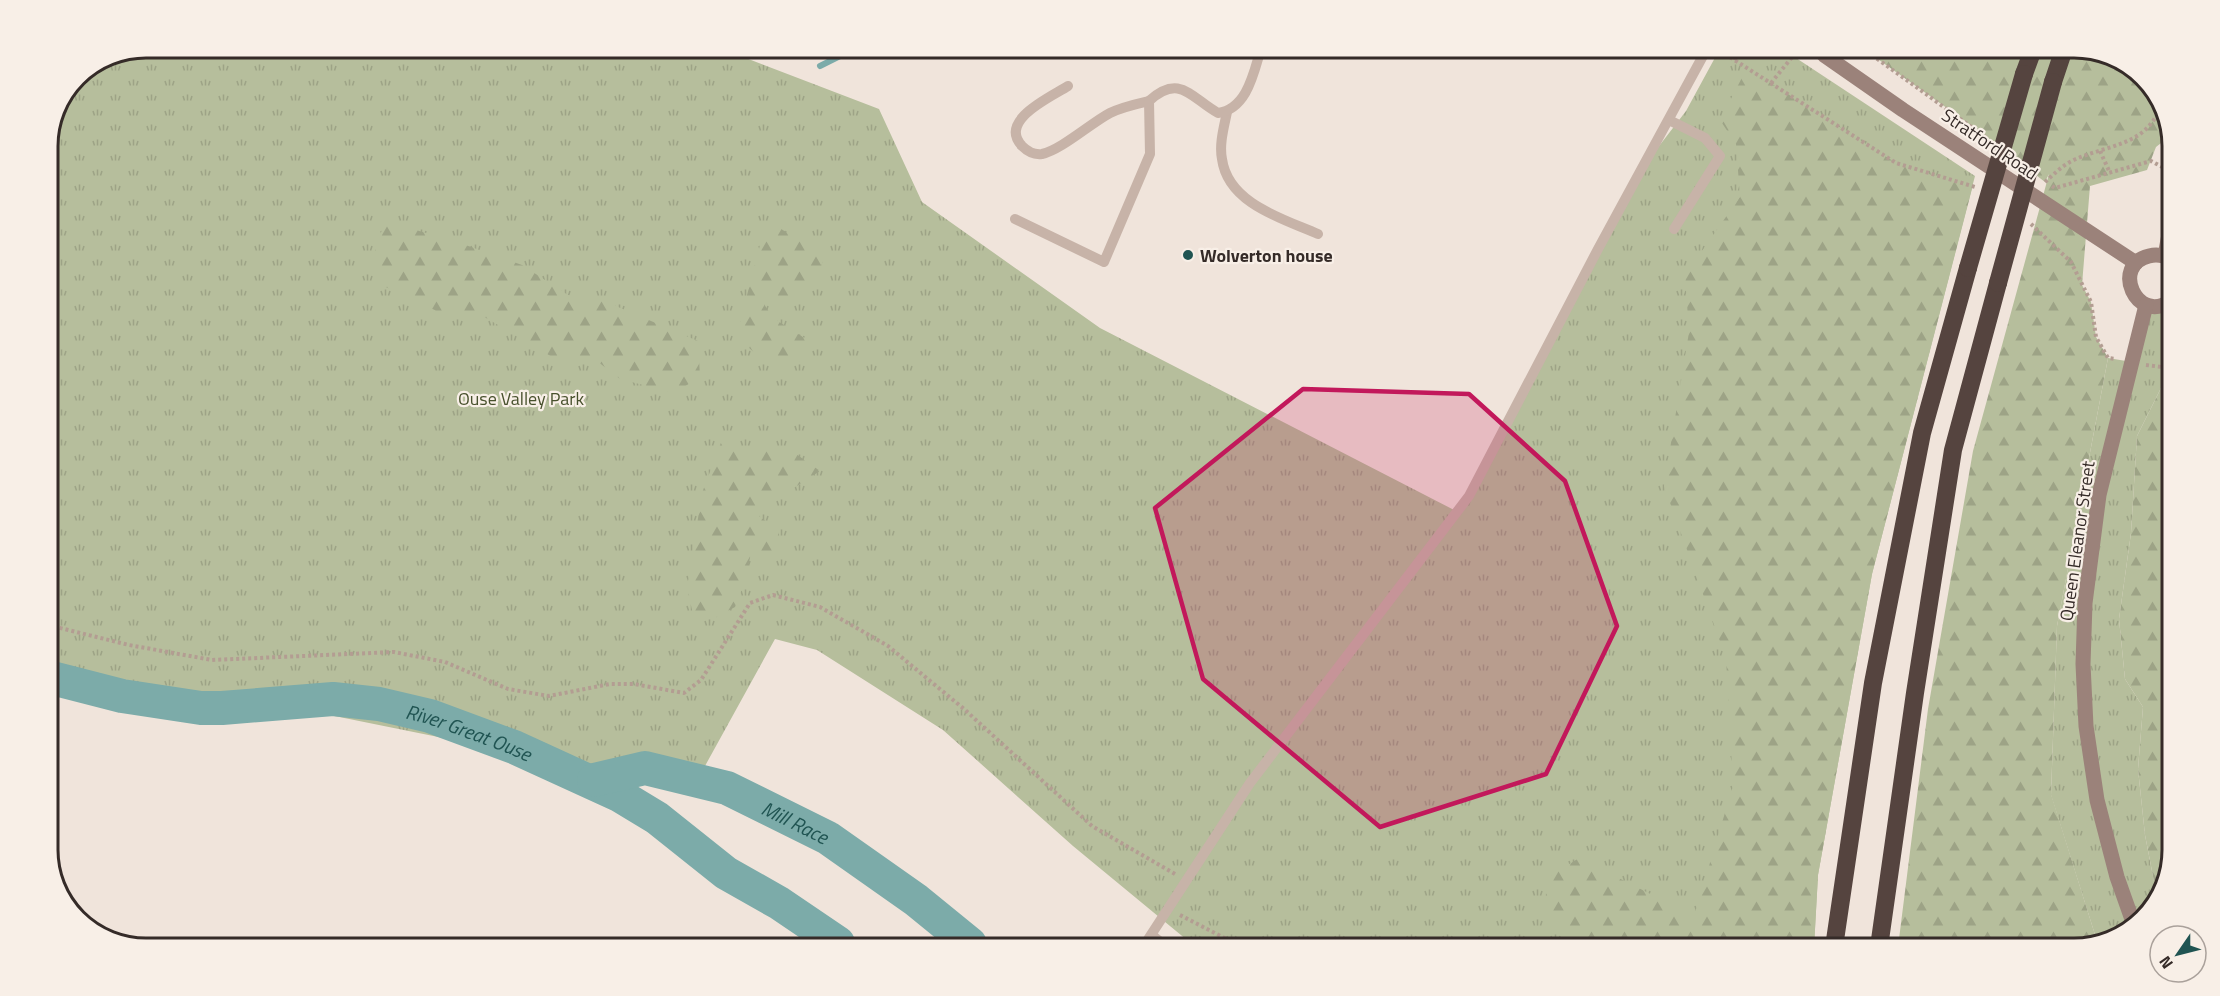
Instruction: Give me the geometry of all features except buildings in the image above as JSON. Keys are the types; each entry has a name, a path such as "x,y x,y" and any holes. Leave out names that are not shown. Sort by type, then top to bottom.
{"highway":[{"path":"1835,938 1877,660 1922,433 2030,58"},
{"path":"1880,938 1953,450 2061,58"}],"street":[{"name":"Stratford Road","path":"1830,58 1903,110 2136,263"},
{"path":"2161,257 2144,257 2136,263 2132,270 2130,287 2139,301 2146,305 2161,304"},
{"name":"Queen Eleanor Street","path":"2131,917 2117,878 2097,800 2086,726 2083,664 2085,603 2099,495 2146,305"}],"lane":[{"path":"1068,86 1023,115 1016,125 1015,132 1019,144 1029,152 1040,154 1052,150 1112,112 1149,100 1158,92 1174,87 1191,93 1218,113 1227,112 1243,99 1258,58"},
{"path":"1149,938 1250,783 1469,496 1598,249 1702,58"},
{"path":"1015,219 1104,262 1150,154 1149,100"},
{"path":"1227,112 1222,137 1222,159 1226,173 1233,183 1256,206 1318,234"},
{"path":"1669,120 1705,138 1720,156 1674,229"}],"path":[{"path":"1731,58 1896,163 1916,171 1973,185"},
{"path":"1771,83 1791,58"},
{"path":"1876,58 1995,144"},
{"path":"2046,182 2062,166 2075,159 2144,133 2157,117"},
{"path":"2100,151 2110,173"},
{"path":"2037,176 2055,188 2151,161 2161,166"},
{"path":"2038,228 2071,262 2091,302 2096,338 2108,358 2161,367"},
{"path":"59,628 129,645 212,660 394,652 445,662 508,689 549,696 610,684 634,684 684,693 701,680 750,603 773,595 820,608 888,645 964,709 1092,826 1186,881"},
{"path":"1168,909 1224,938"}],"highlighted area":[{"path":"1303,389 1469,394 1565,481 1617,626 1546,774 1380,827 1203,679 1155,508"}],"green space":[{"name":"Ouse Valley Park","path":"146,58 746,58 879,109 922,202 1100,328 1458,512 1646,163 1686,111 1715,58 1796,58 1975,176 1872,574 1818,875 1814,938 1185,938 1073,846 943,730 817,650 775,639 689,795 641,778 250,699 59,673 59,141 61,124 68,108 88,80 113,65 129,60"},
{"path":"1876,58 2074,58 2091,60 2118,70 2136,84 2150,102 2160,129 2161,143 2156,147 2147,170 2090,186 2082,285 2091,302 2096,337 2108,358 2057,626 2051,794 2095,935 2085,937 1899,938 1928,709 1973,451 2049,174 2045,182 1968,123"},
{"path":"1747,68 1896,163 1916,171 1973,185 1872,574 1818,875 1814,938 1583,938 1545,908 1547,878 1579,858 1694,916 1733,786 1726,658 1664,486 1689,332 1685,275 1740,197 1736,144 1720,120"},
{"path":"385,221 457,242 522,265 568,295 604,301 698,341 700,377 674,393 620,379 597,361 559,361 481,315 439,312 377,283 375,250"},
{"path":"766,222 801,239 824,259 813,285 785,299 762,301 773,318 806,339 799,362 770,359 755,353 743,340 738,330"},
{"path":"2161,302 2161,387 2137,436 2131,533 2119,619 2125,679 2143,707 2138,769 2145,835 2154,884 2140,908 2132,916 2095,935 2051,795 2057,626 2108,358 2132,362 2146,305"},
{"path":"2161,387 2162,850 2154,884 2145,835 2138,769 2143,707 2125,679 2119,619 2131,533 2137,436"},
{"path":"722,440 735,446 789,449 820,471 772,502 759,516 779,531 776,555 751,553 745,581 735,607 713,619 693,614 687,588 702,493"}],"waterway":[{"path":"820,66 836,58"},
{"name":"River Great Ouse","path":"59,680 122,696 201,708 333,699 379,704 430,716 514,747 619,795 657,818 726,873 779,903 831,938"},
{"name":"Mill Race","path":"594,780 645,768 727,788 828,838 916,900 963,938"}],"place":[{"name":"Wolverton house","path":"1188,255"}]}
